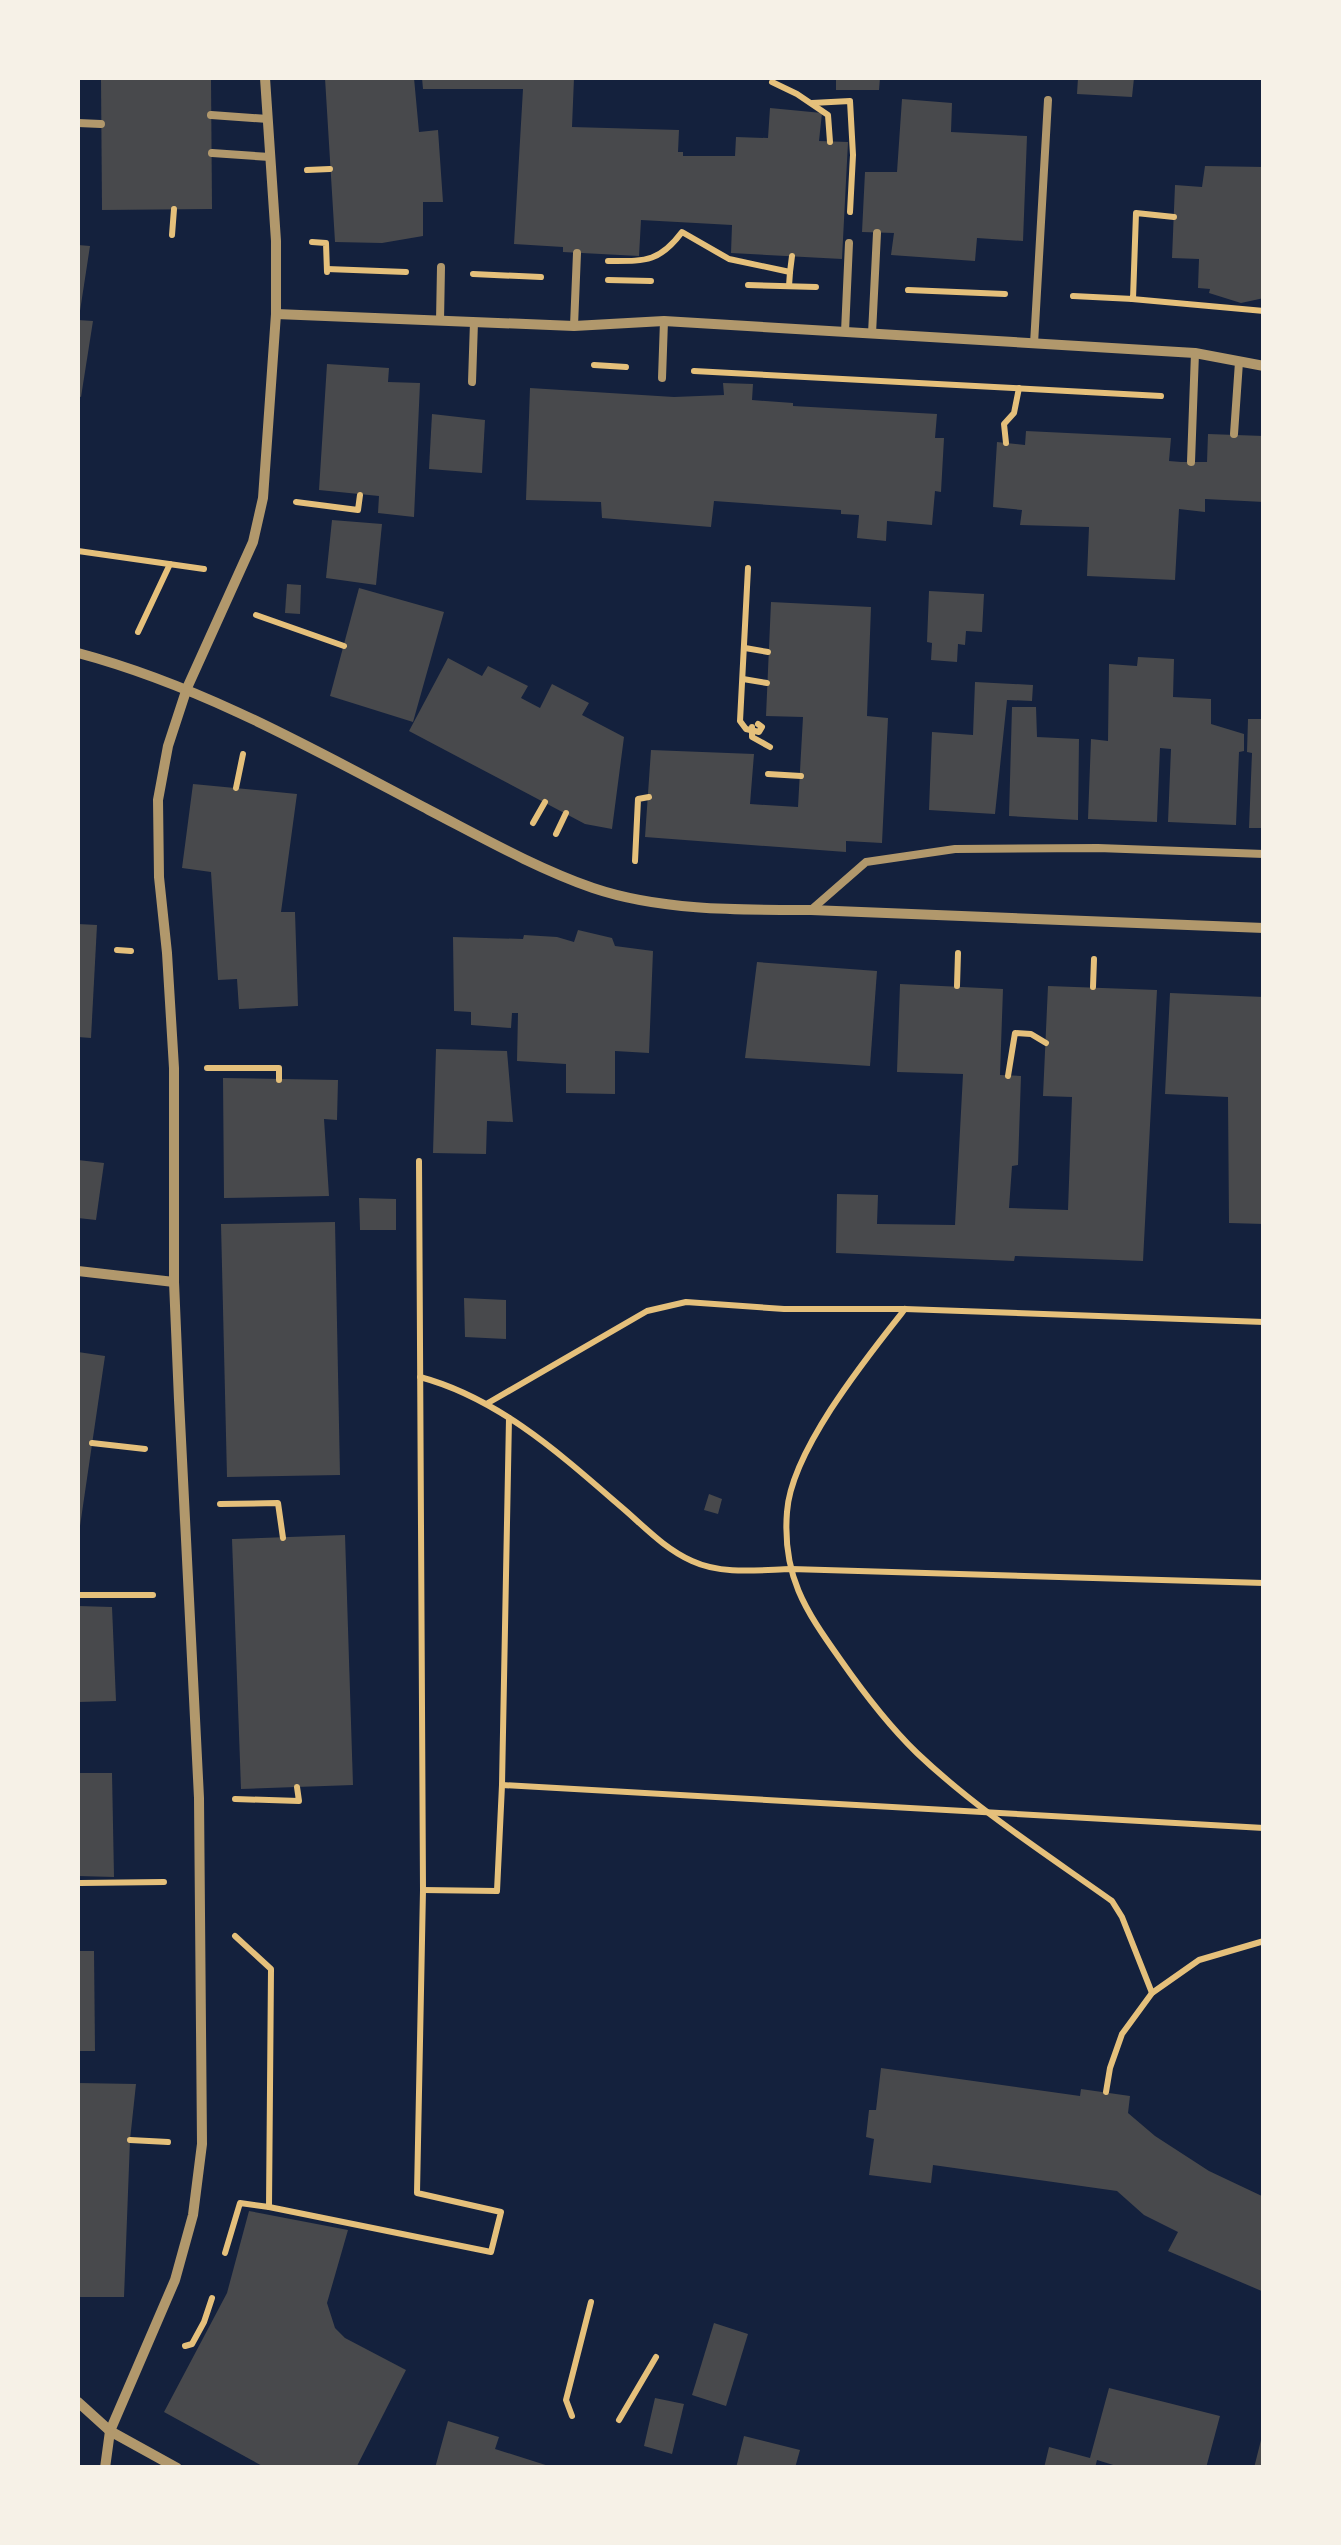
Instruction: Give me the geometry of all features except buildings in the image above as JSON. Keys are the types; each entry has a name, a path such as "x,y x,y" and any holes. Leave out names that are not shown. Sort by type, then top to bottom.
{"street":[{"path":"105,2468 110,2431 176,2280 193,2215 202,2144 200,1798 174,1282 174,1068 168,952 159,877 158,800 168,746 187,688 240,574 262,498 276,314 265,78"},
{"path":"276,314 574,326 664,321 1195,354 1264,366"},
{"path":"78,653 187,688 514,854 596,889 632,897 754,910 1264,928"},
{"path":"78,1271 174,1282"},
{"path":"78,2402 110,2431 177,2468"}],"lane":[{"path":"1034,344 1048,100"},
{"path":"211,115 268,119"},
{"path":"78,123 101,124"},
{"path":"212,153 270,157"},
{"path":"872,334 877,233"},
{"path":"845,332 849,243"},
{"path":"574,326 577,256"},
{"path":"440,321 441,267"},
{"path":"662,374 664,321"},
{"path":"472,382 474,322"},
{"path":"1191,462 1195,354"},
{"path":"1234,434 1239,362"},
{"path":"811,910 866,862 955,849 1098,848 1264,854"}],"path":[{"path":"772,82 828,115 830,142"},
{"path":"812,103 850,101 850,216"},
{"path":"321,170 330,169"},
{"path":"172,235 174,209"},
{"path":"1174,217 1136,213 1132,299 1264,311"},
{"path":"577,256 650,259 668,251 683,228 729,259 790,272"},
{"path":"789,286 792,256"},
{"path":"583,365 662,374 1194,398"},
{"path":"1006,443 1004,424 1014,413 1019,388"},
{"path":"262,498 358,510 360,495"},
{"path":"78,551 240,574"},
{"path":"124,665 170,564"},
{"path":"748,568 742,726 746,729 751,730 760,732 762,727 752,727 752,736 770,747"},
{"path":"226,608 274,620 344,646"},
{"path":"745,648 768,652"},
{"path":"743,679 768,683"},
{"path":"236,788 238,774"},
{"path":"768,774 801,776"},
{"path":"632,897 638,799 649,797"},
{"path":"1008,1076 1015,1033 1031,1034 1046,1042"},
{"path":"174,1068 279,1068 279,1080"},
{"path":"269,2207 491,2252 501,2212 417,2193 423,1890 419,1161"},
{"path":"488,1403 647,1311 686,1302 784,1309 904,1309 1264,1322"},
{"path":"904,1309 817,1432 796,1473 786,1510 791,1570 804,1608 863,1692 916,1752 986,1810 1112,1901 1152,1993"},
{"path":"420,1377 452,1386 488,1403 560,1454 664,1545 694,1563 733,1571 1264,1583"},
{"path":"423,1890 497,1891 508,1418"},
{"path":"92,1443 182,1454"},
{"path":"184,1504 278,1503 283,1538"},
{"path":"78,1595 189,1596"},
{"path":"502,1785 1264,1828"},
{"path":"200,1798 299,1801 297,1787"},
{"path":"80,1883 200,1881"},
{"path":"1106,2092 1122,2034 1152,1993 1199,1960 1264,1942"},
{"path":"572,2416 566,2400 591,2302"},
{"path":"619,2420 656,2357"}]}
